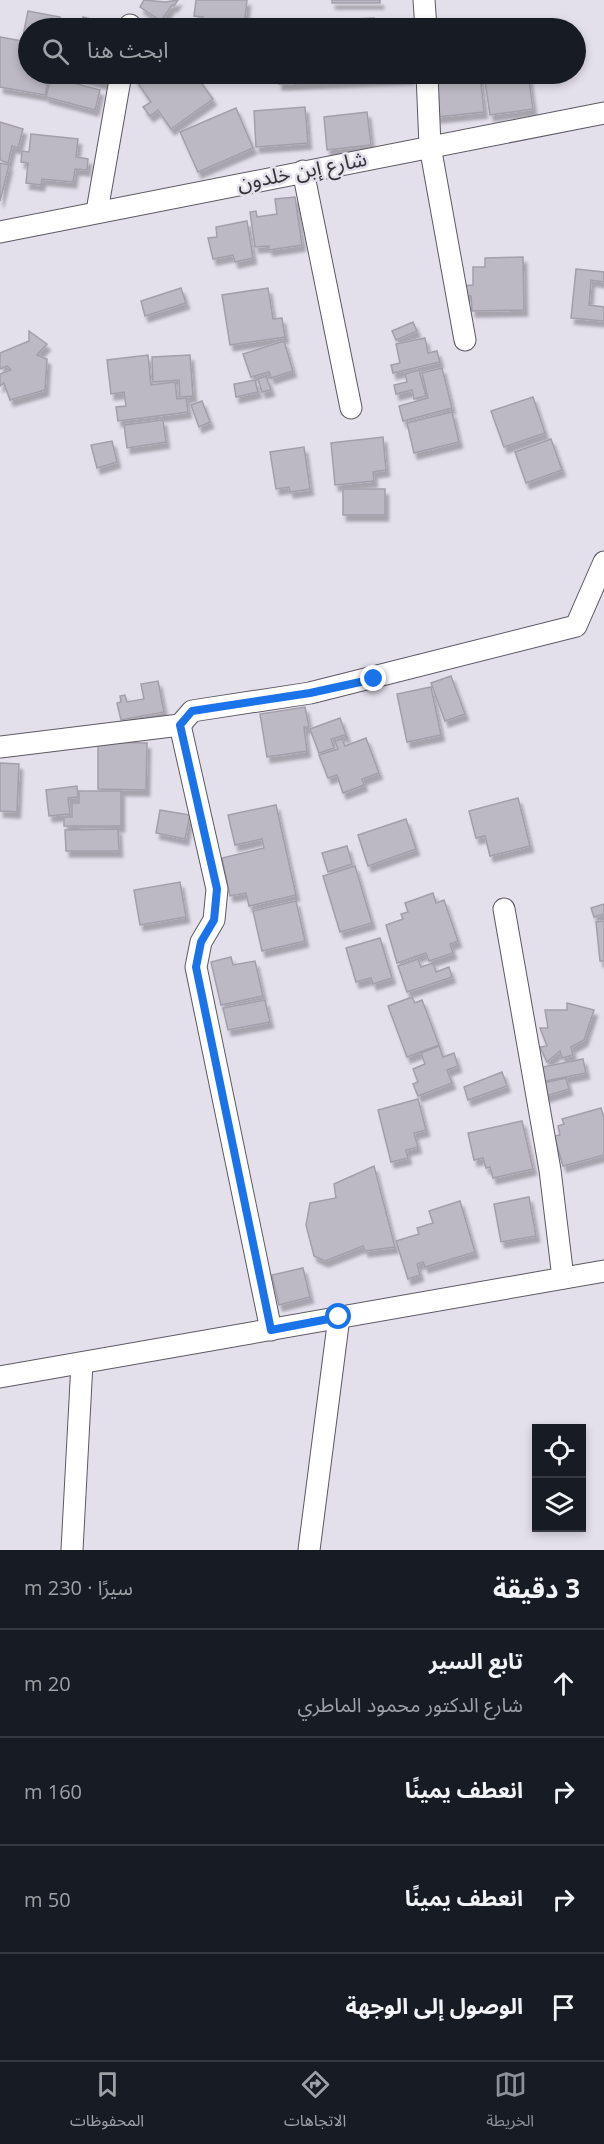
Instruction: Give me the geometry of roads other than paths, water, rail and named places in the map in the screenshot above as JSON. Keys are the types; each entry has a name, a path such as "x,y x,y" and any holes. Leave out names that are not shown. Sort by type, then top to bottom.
{"street":[{"path":"424,0 425,18"},
{"path":"97,211 119,84"},
{"path":"427,84 430,147 465,340"},
{"name":"شارع إبن خلدون","path":"0,232 97,211 604,113"},
{"path":"303,171 351,408"},
{"path":"0,747 180,725 192,711 331,688 576,626 604,562"},
{"path":"180,725 217,889 214,920 201,942 196,967 271,1330"},
{"path":"504,909 550,1170 563,1278"},
{"path":"0,1377 604,1271"},
{"path":"309,1550 339,1317"},
{"path":"72,1550 82,1363"}]}
